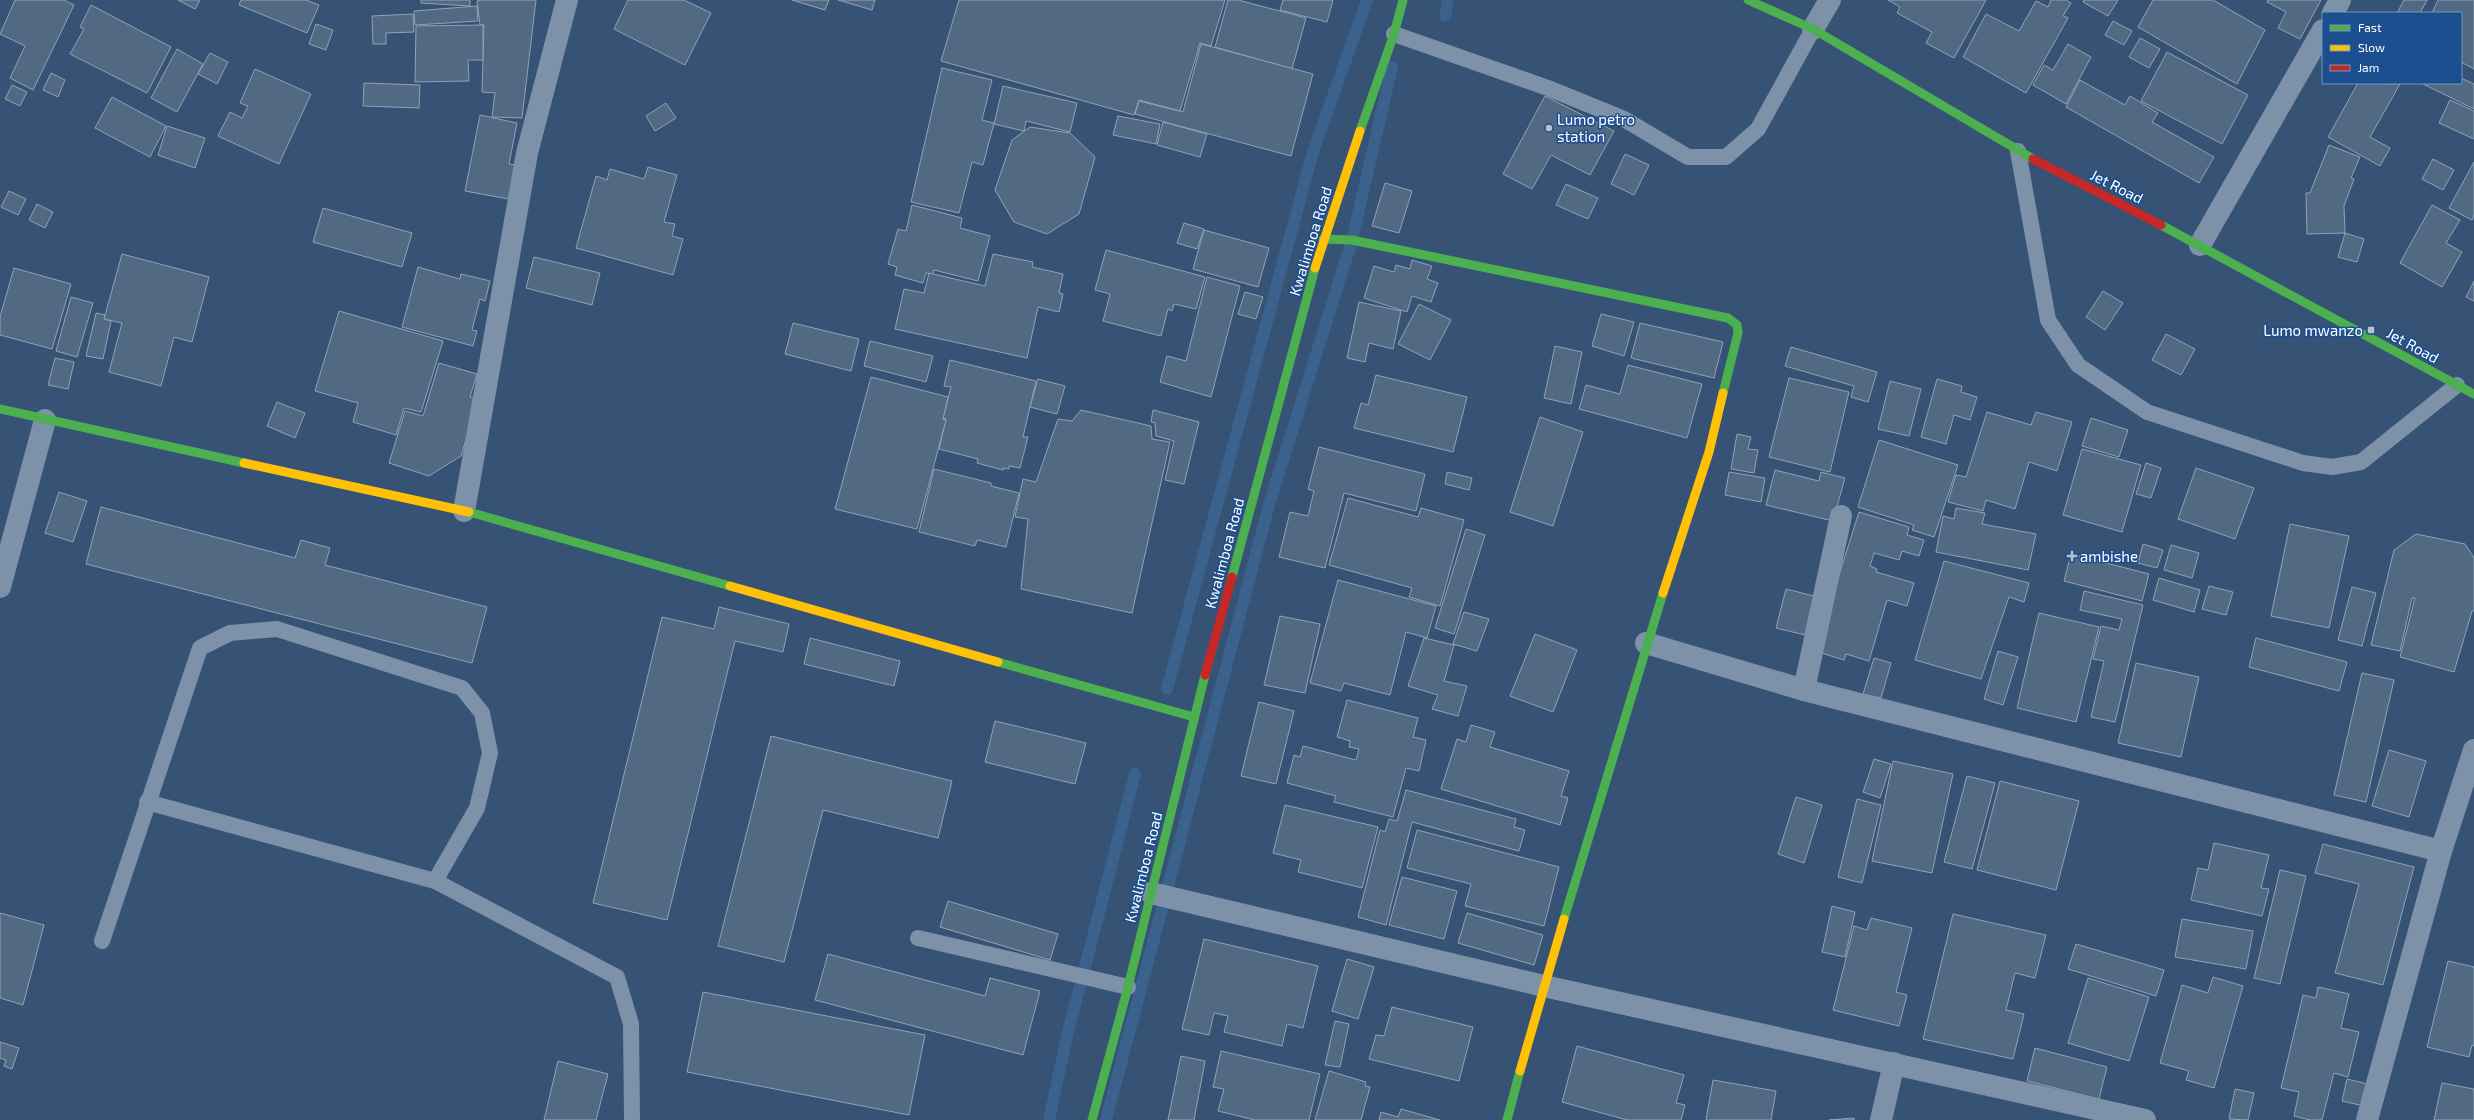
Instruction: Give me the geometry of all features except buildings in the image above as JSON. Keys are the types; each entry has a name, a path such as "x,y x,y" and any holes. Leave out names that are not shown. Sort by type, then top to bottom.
{"street":[{"path":"464,511 527,153 567,0"},
{"name":"Kwalimboa Road","path":"1092,1120 1128,987 1194,717 1323,238 1394,34 1403,0"},
{"name":"Jet Road","path":"1748,0 1814,29 2018,151 2200,245 2474,394"},
{"path":"1814,29 1830,0"},
{"path":"2334,12 2340,0"},
{"path":"2200,245 2322,32"},
{"path":"1323,238 1352,240 1733,320 1737,325 1738,333 1709,452 1646,643 1544,986 1507,1120"},
{"path":"0,409 464,511 1194,717"},
{"path":"0,587 45,420"},
{"path":"1804,690 1841,516"},
{"path":"1646,643 1804,690 2441,851"},
{"path":"2367,1120 2441,851 2474,750"},
{"path":"1151,893 1544,986 2145,1120"},
{"path":"1881,1120 1894,1064"}],"lane":[{"path":"1394,34 1548,88 1624,119 1688,157 1726,157 1758,129 1814,29"},
{"path":"2018,151 2048,320 2078,365 2147,412 2303,463 2332,467 2361,462 2457,385"},
{"path":"102,941 147,802 200,648 230,633 277,629 462,688 482,712 490,753 477,808 435,881"},
{"path":"147,802 435,881 617,977 631,1024 632,1120"},
{"path":"918,938 1128,987"}],"waterway":[{"path":"1167,689 1313,152 1367,0"},
{"path":"1445,16 1448,0"},
{"path":"1106,1120 1269,505 1352,240 1392,67"},
{"path":"1049,1120 1067,1036 1135,774"}],"traffic: fast":[{"path":"1360,131 1394,34 1403,0"},
{"path":"1748,0 1813,29 2033,159"},
{"path":"2161,225 2474,394"},
{"path":"1323,239 1352,240 1728,318 1737,325 1738,333 1723,393"},
{"path":"1232,577 1315,268"},
{"path":"0,409 244,463"},
{"path":"469,512 730,586"},
{"path":"1564,919 1663,593"},
{"path":"998,662 1194,717"},
{"path":"1092,1120 1128,987 1205,675"},
{"path":"1507,1120 1520,1071"}],"traffic: slow":[{"path":"1315,268 1360,131"},
{"path":"1663,593 1709,452 1723,393"},
{"path":"244,463 469,512"},
{"path":"730,586 998,662"},
{"path":"1520,1071 1564,919"}],"traffic: jam":[{"path":"2033,159 2161,225"},
{"path":"1205,675 1232,577"}],"place":[{"name":"Lumo petro station","path":"1549,128"},
{"name":"Lumo mwanzo","path":"2371,330"},
{"name":"ambishe","path":"2072,556"}]}
